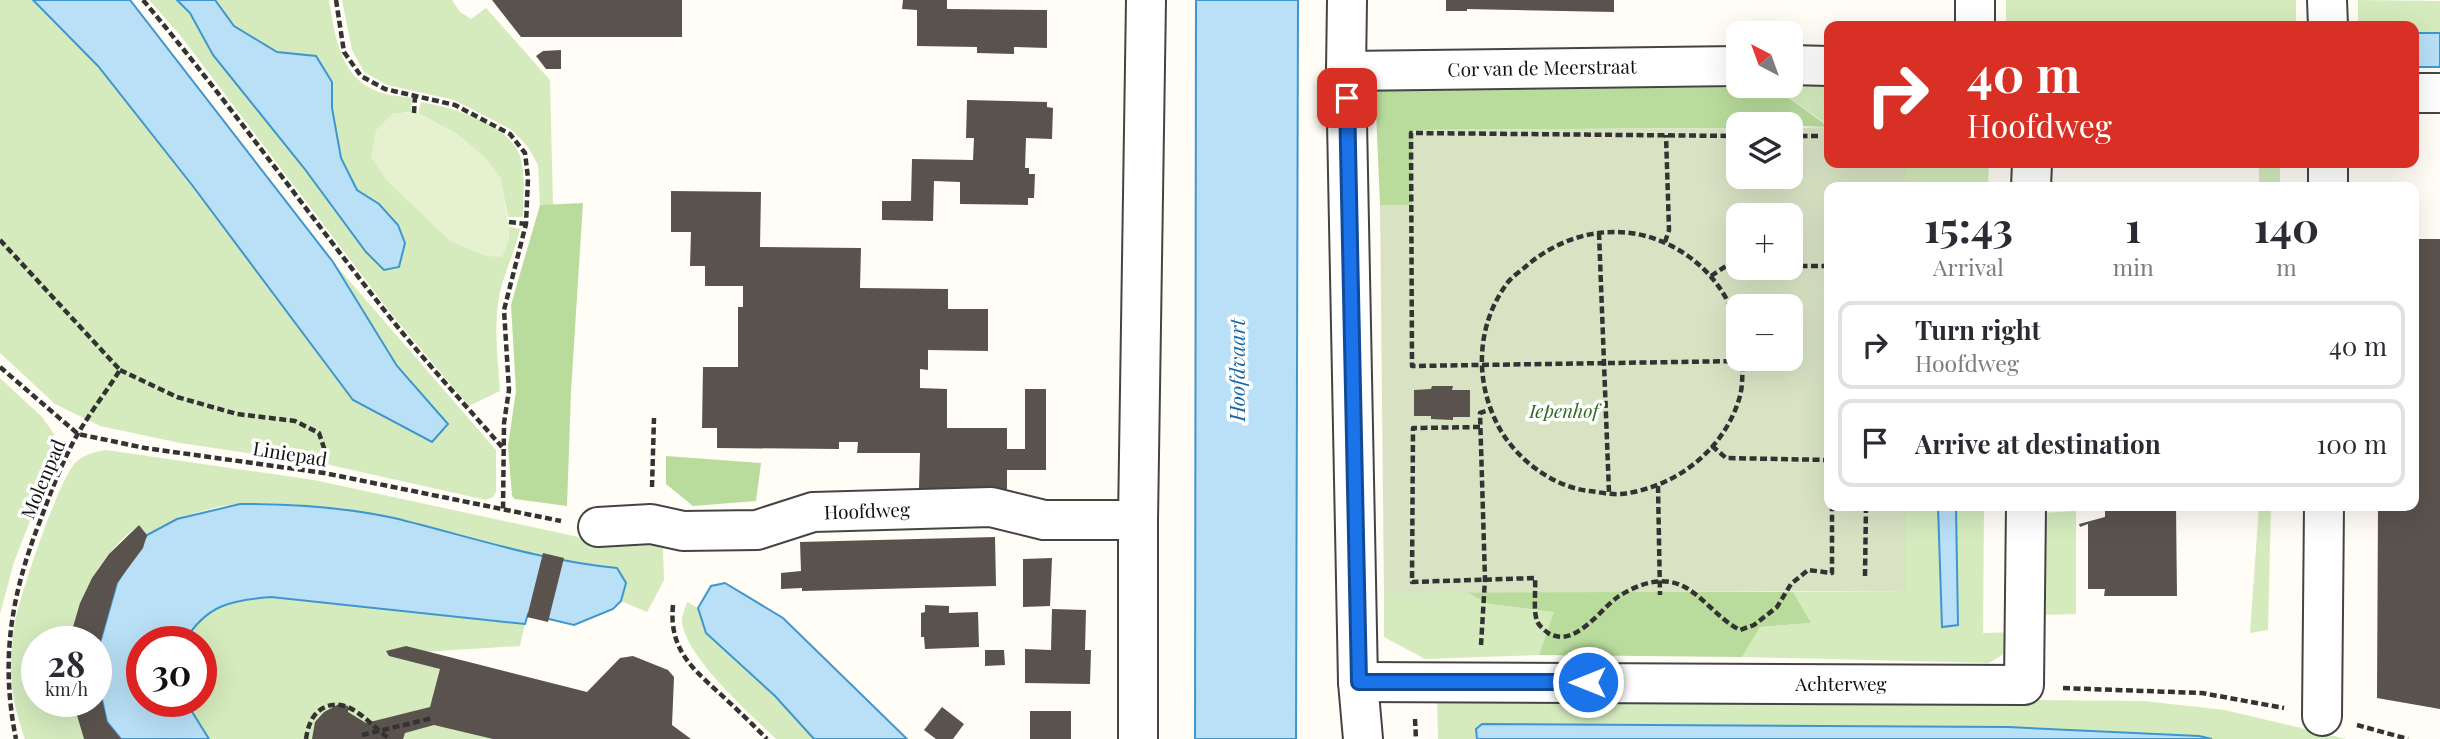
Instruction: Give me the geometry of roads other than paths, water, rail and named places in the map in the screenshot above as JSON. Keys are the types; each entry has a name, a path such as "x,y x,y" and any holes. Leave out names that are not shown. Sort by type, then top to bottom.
{"street":[{"path":"1138,739 1138,520 1146,0"},
{"path":"1347,0 1346,71 1359,682 1363,739"},
{"path":"1975,0 1975,21"},
{"path":"2327,0 2328,21"},
{"path":"1803,65 1824,66"},
{"name":"Cor van de Meerstraat","path":"1346,71 1726,66"},
{"path":"2419,93 2440,93"},
{"name":"Hoofdweg","path":"598,527 651,524 683,531 757,530 813,512 991,507 1044,520 1138,520"},
{"name":"Achterweg","path":"1359,682 2024,685 2026,511"},
{"path":"2322,716 2324,511"}],"water":[{"path":"33,0 130,0 333,262 397,366 448,424 432,442 353,400 192,185 98,66"},
{"path":"177,0 215,0 234,26 277,52 316,56 332,82 332,108 341,158 357,190 379,204 398,225 405,243 399,267 384,270 366,252 304,168 213,55 190,13"},
{"name":"Hoofdvaart","path":"1196,0 1298,0 1296,739 1195,739"},
{"path":"2419,33 2440,33 2440,67 2419,67"},
{"path":"240,504 356,511 560,560 617,568 626,583 621,601 613,609 574,625 528,614 525,624 271,597 244,600 221,607 196,626 126,626 126,717 195,717 209,739 121,739 106,717 112,717 112,626 105,626 117,583 147,535 177,519"},
{"path":"1938,511 1956,511 1958,625 1942,627"},
{"path":"725,583 783,618 907,739 814,739 775,696 706,633 698,608 711,586"},
{"path":"1482,724 2008,727 2199,736 2212,739 1477,739 1476,729"}],"park label":[{"name":"Iepenhof","path":"1564,411"}]}
